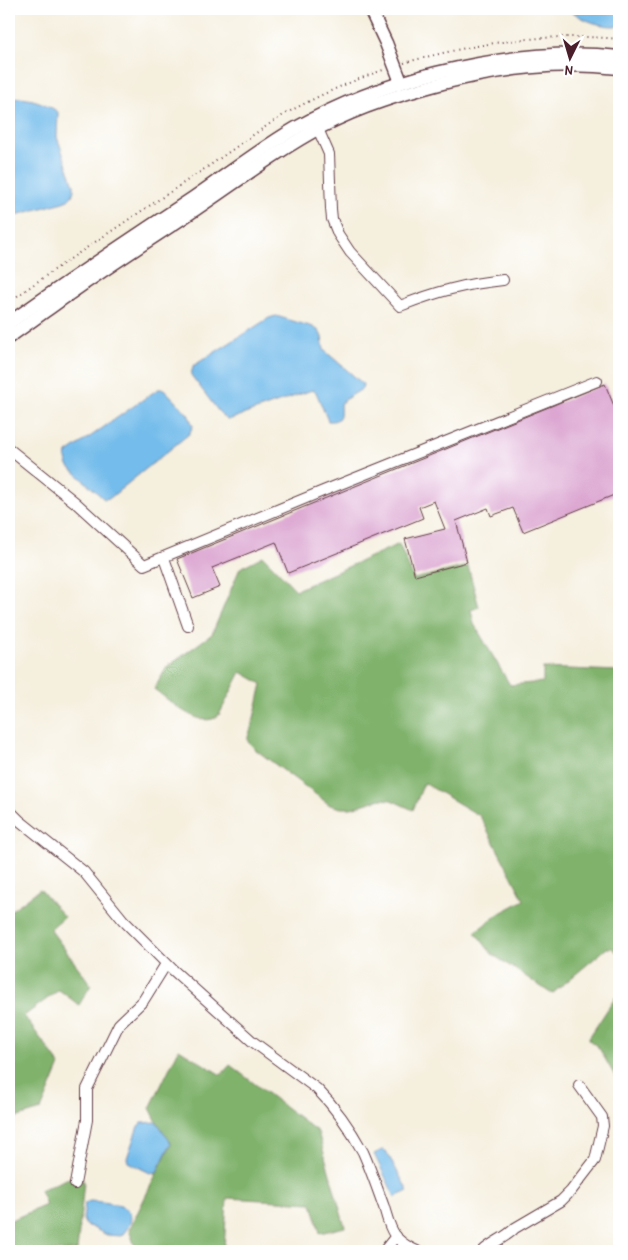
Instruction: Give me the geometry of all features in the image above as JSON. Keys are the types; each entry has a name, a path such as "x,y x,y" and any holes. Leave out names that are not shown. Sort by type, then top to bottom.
{"main road":[{"path":"370,9 401,82"},
{"path":"9,323 74,276 295,129 341,105 401,82 465,66 517,57 565,54 619,56"},
{"path":"9,337 279,152 318,129 354,112 426,87 484,73 551,66 586,65 619,68"}],"street":[{"path":"318,129 329,154 330,209 338,234 350,252 400,306 448,289 503,280"},
{"path":"9,449 76,504 144,565 598,381"},
{"path":"164,558 188,626"},
{"path":"9,810 84,872 123,920 166,964 252,1041 318,1089 340,1116 362,1151 396,1236 406,1245 417,1251"},
{"path":"75,1184 87,1120 87,1089 119,1024 143,1001 166,964"},
{"path":"483,1251 515,1228 561,1201 572,1191 595,1160 603,1120 578,1085"},
{"path":"384,1251 396,1236"}],"green space":[{"path":"399,544 414,579 468,566 479,607 471,610 474,624 510,685 543,682 543,668 619,671 619,954 612,948 607,948 552,994 492,954 475,932 500,913 524,900 480,816 424,783 413,810 391,800 381,799 351,808 330,805 248,742 262,684 241,672 219,715 212,719 204,720 185,712 154,689 167,667 212,634 240,568 263,556 296,590"},
{"path":"40,889 64,917 50,929 91,985 79,1005 59,990 24,1016 60,1065 41,1110 9,1120 9,912"},
{"path":"619,992 619,1083 599,1048 588,1039"},
{"path":"179,1049 221,1075 230,1065 318,1132 345,1227 320,1233 312,1203 227,1198 224,1251 140,1251 136,1249 129,1230 171,1144 150,1108"},
{"path":"69,1178 84,1181 77,1251 9,1251 9,1221 46,1205 40,1190"}],"water":[{"path":"569,9 619,11 619,26 592,22 580,17"},
{"path":"17,98 38,102 58,112 57,137 74,185 74,190 68,200 9,216 9,101"},
{"path":"276,316 313,327 319,331 324,350 363,384 362,389 344,400 340,405 338,419 328,421 316,392 312,390 227,420 191,375 193,366 269,318"},
{"path":"158,389 164,389 188,414 193,426 189,434 110,498 104,499 68,466 67,453"},
{"path":"157,1122 171,1143 157,1172 150,1173 128,1162 127,1158 138,1126 142,1123"},
{"path":"382,1150 386,1151 408,1191 395,1197 374,1154"},
{"path":"90,1201 117,1205 128,1211 131,1216 130,1223 121,1236 107,1235 85,1224 83,1219 85,1203"}],"building":[{"path":"605,384 619,418 619,493 523,532 513,508 491,516 488,508 456,521 467,562 415,576 405,539 445,529 434,501 419,507 423,518 288,573 276,542 212,568 220,587 193,598 177,559"}]}
